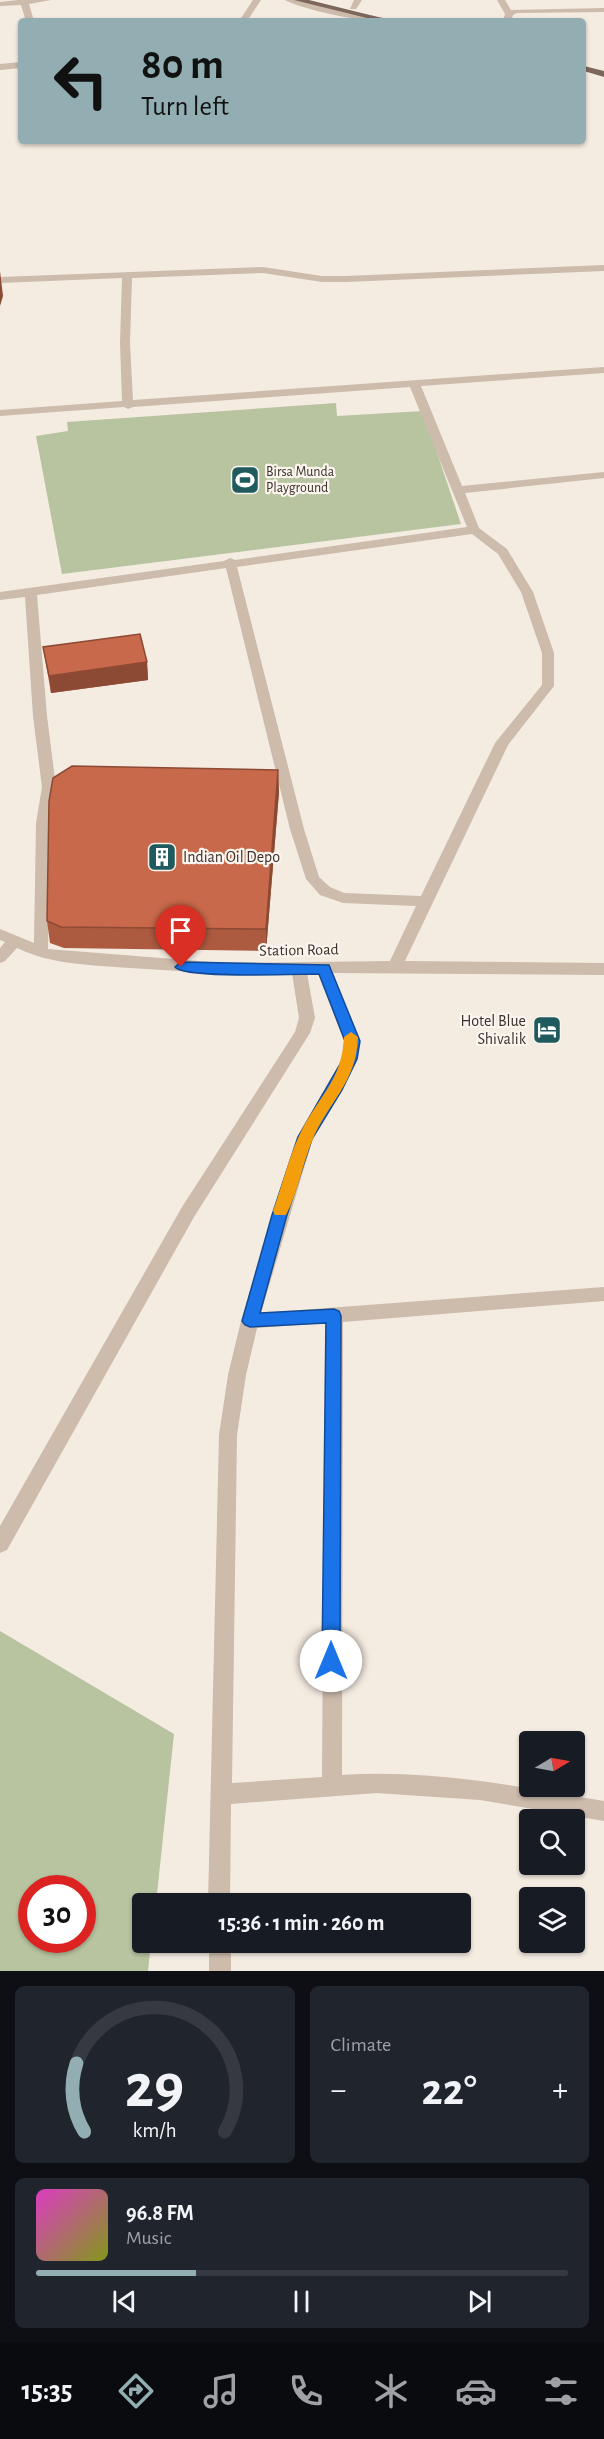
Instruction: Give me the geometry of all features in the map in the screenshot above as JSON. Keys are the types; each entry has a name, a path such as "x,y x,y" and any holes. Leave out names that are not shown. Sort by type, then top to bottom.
{"main road":[{"path":"298,0 380,18"},
{"path":"318,0 380,18"},
{"path":"586,70 604,74"}],"street":[{"path":"0,4 46,0"},
{"path":"245,18 257,0"},
{"path":"290,0 354,16 380,18"},
{"path":"327,0 355,3 380,18"},
{"path":"501,0 508,17 516,11 604,10"},
{"path":"25,3 29,18"},
{"path":"0,67 18,65"},
{"path":"0,280 263,270 338,279 604,268"},
{"path":"127,275 125,343 128,406"},
{"path":"0,413 128,406 604,370"},
{"path":"395,966 502,743 548,686 549,653 527,592 503,552 474,530 415,385"},
{"path":"459,490 604,475"},
{"path":"0,596 230,562 474,530"},
{"path":"230,562 297,829 313,879 325,891 343,898 426,901"},
{"path":"30,592 40,716 49,787 43,823 40,953"},
{"name":"Station Road","path":"0,934 40,953 117,962 224,969 395,966 604,969"},
{"path":"0,957 15,941"},
{"path":"219,1893 228,1435 237,1375 279,1215 305,1137 337,1086 350,1059 352,1041 324,968"},
{"path":"0,1544 188,1212 302,1033 307,1018 299,969"},
{"path":"250,1321 511,1304 604,1294"},
{"path":"332,1786 334,1316"},
{"path":"221,1794 376,1783 433,1786 532,1798 604,1811"},
{"path":"220,1953 220,1971"}],"green space":[{"name":"Birsa Munda Playground","path":"336,403 337,416 423,411 461,524 62,574 36,436 68,431 67,422"},
{"path":"0,1631 174,1734 157,1893 132,1893 132,1953 150,1953 148,1971 0,1971"}],"building":[{"path":"140,634 147,662 49,676 43,647"},
{"name":"Indian Oil Depo","path":"72,766 278,770 266,929 61,927 47,921 49,801 53,778"}],"slow traffic":[{"path":"281,1211 305,1137 337,1086 350,1059 351,1037"}],"place":[{"name":"Birsa Munda Playground","path":"245,480"},
{"name":"Indian Oil Depo","path":"162,857"},
{"name":"Hotel Blue Shivalik","path":"547,1030"}],"route":[{"path":"181,967 324,968 352,1041 350,1059 337,1086 305,1137 279,1215 250,1321 334,1316 331,1661"}]}
